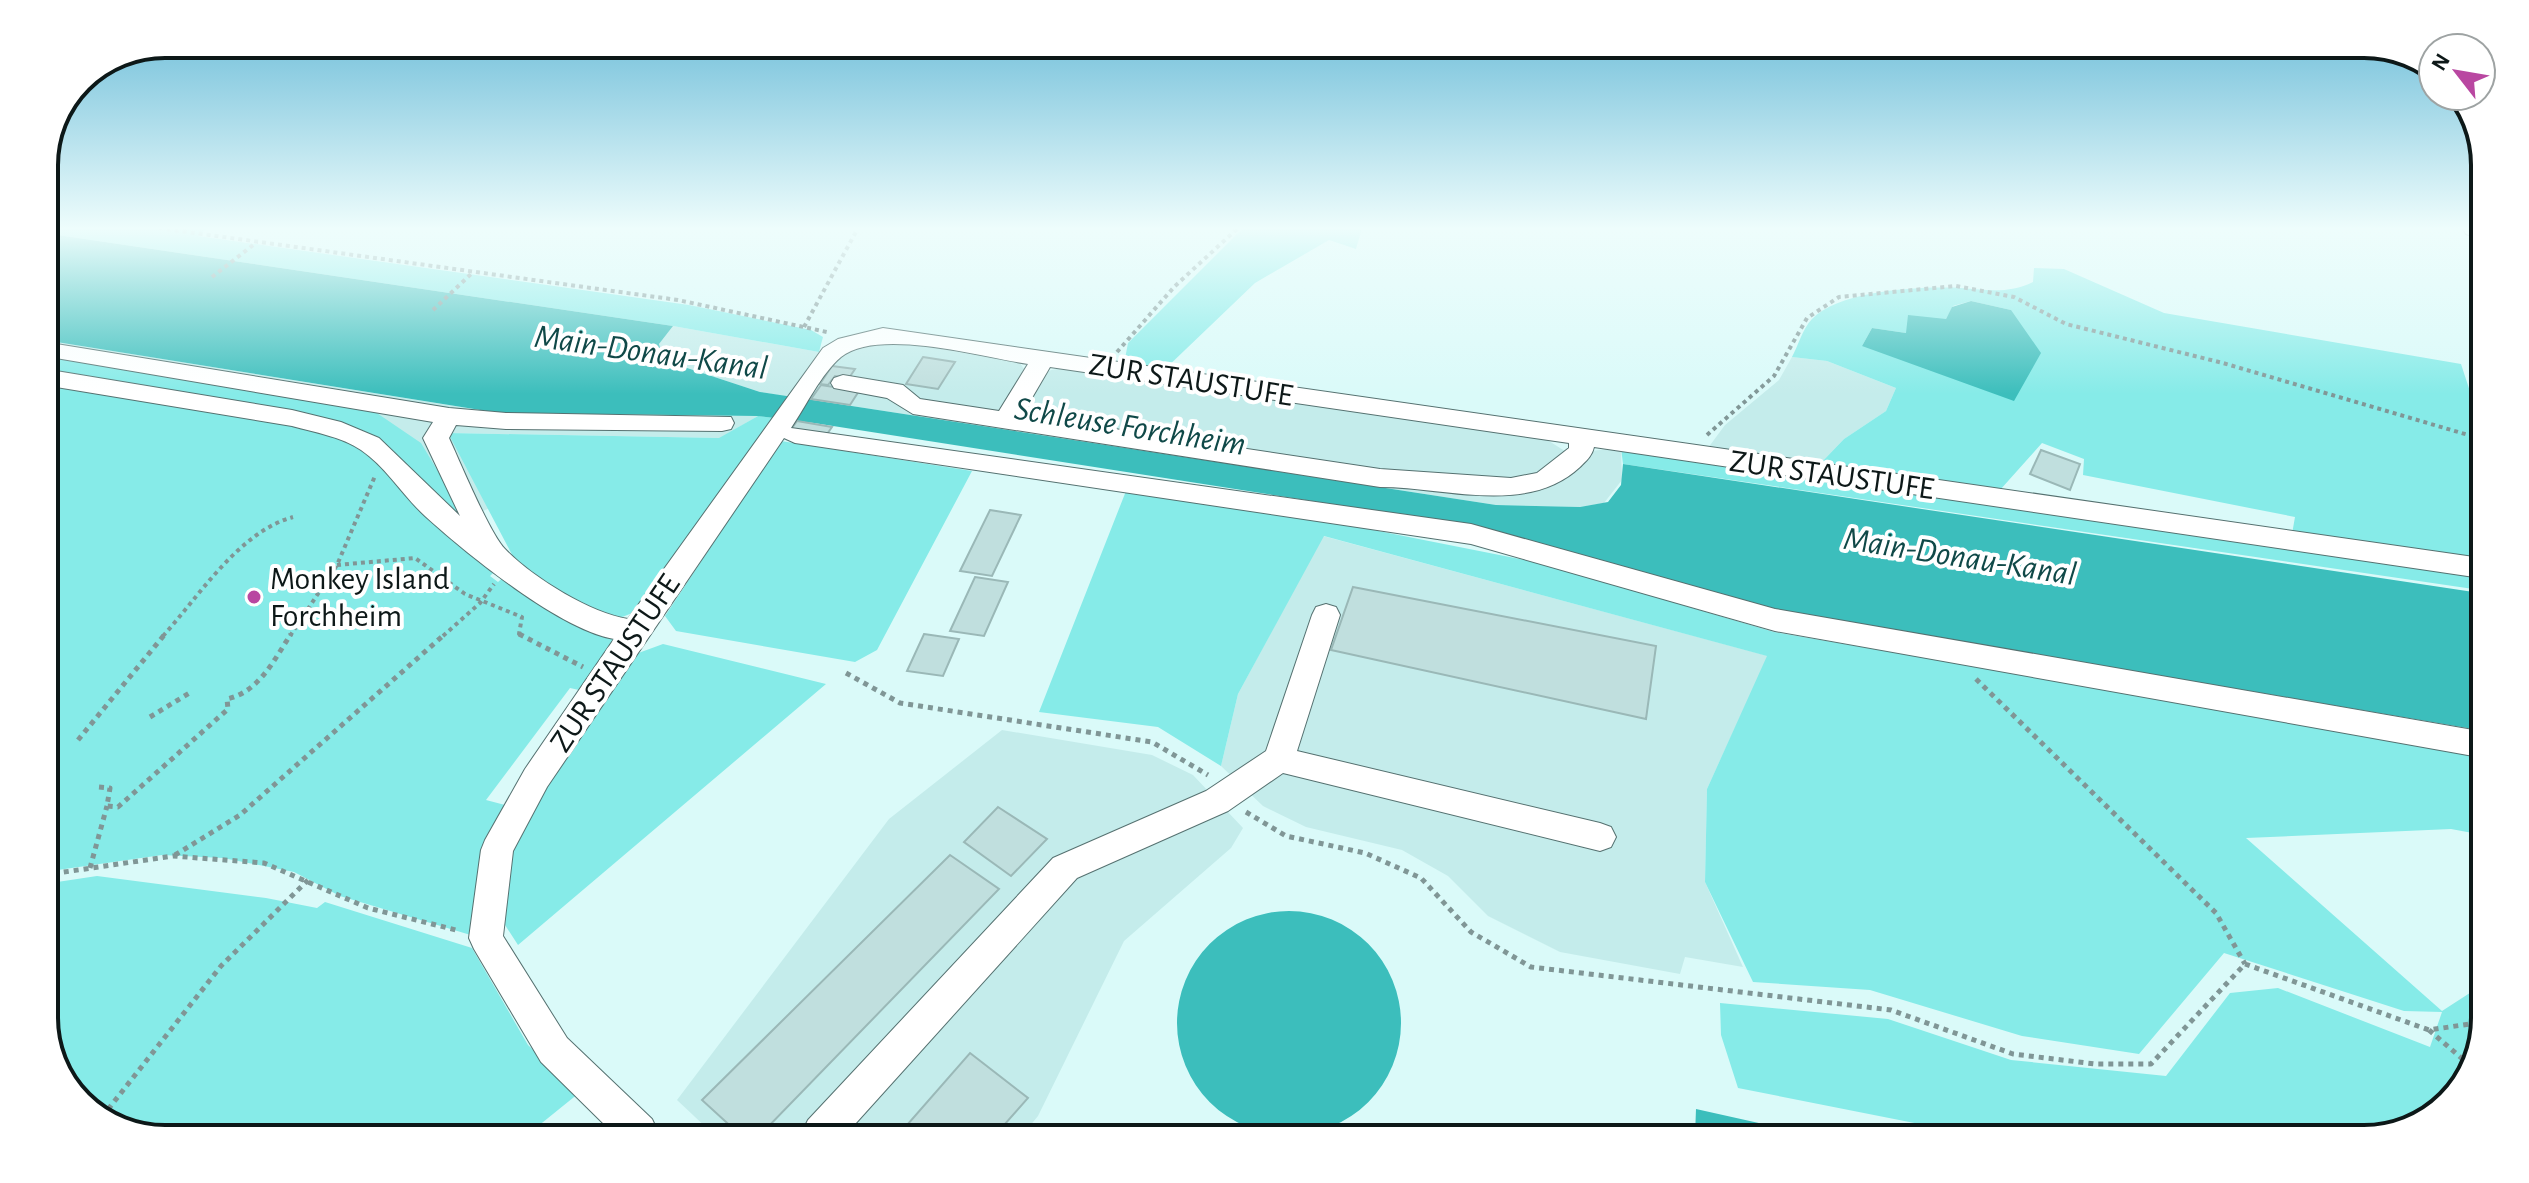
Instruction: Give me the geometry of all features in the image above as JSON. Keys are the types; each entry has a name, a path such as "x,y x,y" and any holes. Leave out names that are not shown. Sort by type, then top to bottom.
{"street":[{"name":"ZUR STAUSTUFE","path":"486,938 497,850 536,778 635,631 786,434 808,389 831,353 846,344 883,335 1696,456 2178,521 2471,566"},
{"path":"58,351 449,416 506,421 722,423"},
{"path":"1006,420 1043,358"},
{"path":"58,379 332,428 370,444 435,510 543,593 603,626 635,631"},
{"path":"843,383 894,391 913,406 1380,478 1430,478 1499,489 1529,487 1554,477 1581,451 1582,439"},
{"path":"449,416 436,438 493,554"},
{"path":"786,434 1471,534 1775,620 2471,743"},
{"path":"828,1125 1065,868 1228,795 1279,759 1326,615"},
{"path":"1279,759 1600,837"},
{"path":"486,938 554,1050 632,1125"}],"path":[{"path":"433,310 461,283"},
{"path":"555,283 678,300 827,332 846,344"},
{"path":"804,327 828,283"},
{"path":"1107,367 1126,338 1178,283"},
{"path":"1696,456 1708,432 1774,376 1807,318 1839,297 1956,286 2014,297 2066,324 2223,363 2471,436"},
{"path":"107,806 118,807 228,709 227,699 244,695 266,672 337,565 366,503 372,479 391,466"},
{"path":"78,740 129,674 243,547 272,523 293,517"},
{"path":"337,565 415,558 443,584 480,603 522,617 519,634 585,667 572,700 578,717"},
{"path":"173,856 240,815 480,603"},
{"path":"1967,654 1977,682 2216,913 2245,964 2429,1030 2463,1059"},
{"path":"846,673 900,703 1152,742 1207,774 1245,811 1286,836 1365,853 1421,878 1471,932 1531,967 1891,1010 2013,1054 2095,1064 2151,1064 2245,964"},
{"path":"150,717 191,692"},
{"path":"90,868 110,788 99,787"},
{"path":"58,873 173,856 264,863 368,908 486,938"},
{"path":"108,1109 221,966 308,880"},
{"path":"2429,1030 2470,1024"}],"shaded area":[{"path":"384,283 534,283 689,305 811,330 823,337 819,352 673,326"},
{"path":"1188,283 1255,283 1162,372 1124,364 1128,343"},
{"path":"2030,283 2096,283 2164,313 2461,364 2471,394 2471,560 2292,534 2295,517 2083,475 2084,459 2042,443 2000,490 1819,465 1844,439 1886,411 1896,388 1827,361 1792,357 1812,319 1842,302 1882,292 1945,288 2007,290","holes":["1971,301 2011,310 1862,346 1872,328 1906,333 1946,319 1953,306"]},
{"path":"673,326 819,352 789,397 760,392 675,364 662,354 659,344"},
{"path":"58,342 499,413 758,416 720,438 448,433 490,508 466,518 58,360"},
{"path":"902,342 1020,363 1024,369 1014,391 1051,370 1064,368 1541,436 1568,453 1621,448 1622,480 1604,503 1580,507 1496,505 806,399 831,364 856,346"},
{"path":"58,357 368,407 421,443 466,518 500,566 490,576 498,582 508,573 554,609 617,641 588,692 570,688 486,800 505,805 474,936 340,896 294,872 223,858 162,855 58,870"},
{"path":"1792,357 1827,361 1896,388 1886,411 1844,439 1819,465 1708,448 1725,425 1779,380"},
{"path":"758,416 774,418 640,610 612,621 556,595 518,566 448,433 719,438"},
{"path":"781,441 972,471 877,650 855,662 676,631 665,616"},
{"path":"1621,448 2471,575 2471,589 1623,464"},
{"path":"1126,491 1338,523 1540,563 1774,632 2471,751 2471,833 2451,829 2246,838 2442,1011 2471,992 2469,1039 2453,1078 2435,1099 2399,1119 2364,1125 1925,1125 1738,1088 1721,1035 1720,1003 1888,1019 2011,1060 2166,1076 2230,993 2278,988 2430,1047 2442,1012 2404,1011 2224,953 2139,1054 2022,1036 1870,990 1753,982 1705,882 1707,789 1767,656 1324,536 1238,694 1221,766 1158,727 1039,712"},
{"path":"1323,536 1768,656 1707,789 1705,882 1743,967 1685,957 1680,974 1560,952 1488,916 1448,876 1402,850 1306,827 1263,806 1221,766 1238,694"},
{"path":"663,644 826,684 518,945 505,925 510,849 542,792 633,655"},
{"path":"1002,730 1152,755 1193,775 1243,828 1231,848 1124,941 1038,1116 1031,1125 704,1125 677,1100 889,819"},
{"path":"97,876 266,898 317,908 325,902 472,948 528,1045 579,1093 539,1125 165,1125 124,1117 89,1094 72,1072 62,1046 58,1025 58,882"}],"water":[{"name":"Main-Donau-Kanal","path":"58,283 384,283 673,326 659,344 662,354 675,364 760,392 1496,505 1580,507 1608,502 1621,485 1623,464 2471,592 2471,729 1767,609 1427,519 757,416 499,413 58,342"},
{"path":"1971,301 2011,310 2041,353 2014,401 1862,346 1872,328 1906,333 1908,315 1946,319 1952,307"},
{"path":"1267,913 1311,913 1351,930 1382,961 1399,1001 1399,1045 1392,1066 1368,1102 1334,1125 1244,1125 1210,1102 1196,1085 1179,1045 1179,1001 1196,961 1227,930"},
{"path":"1696,1109 1768,1125 1695,1125"}],"building":[{"path":"923,357 955,362 938,389 906,384"},
{"path":"832,366 855,369 849,378 835,376 828,385 820,384"},
{"path":"821,385 859,391 850,405 811,399"},
{"path":"797,421 832,427 825,437 790,431"},
{"path":"2041,450 2080,464 2070,490 2030,474"},
{"path":"990,510 1021,515 992,576 960,571"},
{"path":"975,577 1008,582 984,636 950,631"},
{"path":"1353,587 1656,646 1646,719 1331,650"},
{"path":"924,634 959,639 943,676 907,671"},
{"path":"998,807 1047,839 1011,876 964,842"},
{"path":"950,855 999,889 770,1125 729,1125 702,1100"},
{"path":"970,1053 1028,1098 1004,1125 907,1125"}],"place":[{"name":"Monkey Island Forchheim","path":"254,597"}],"water label":[{"name":"Schleuse Forchheim","path":"1130,427"}]}
